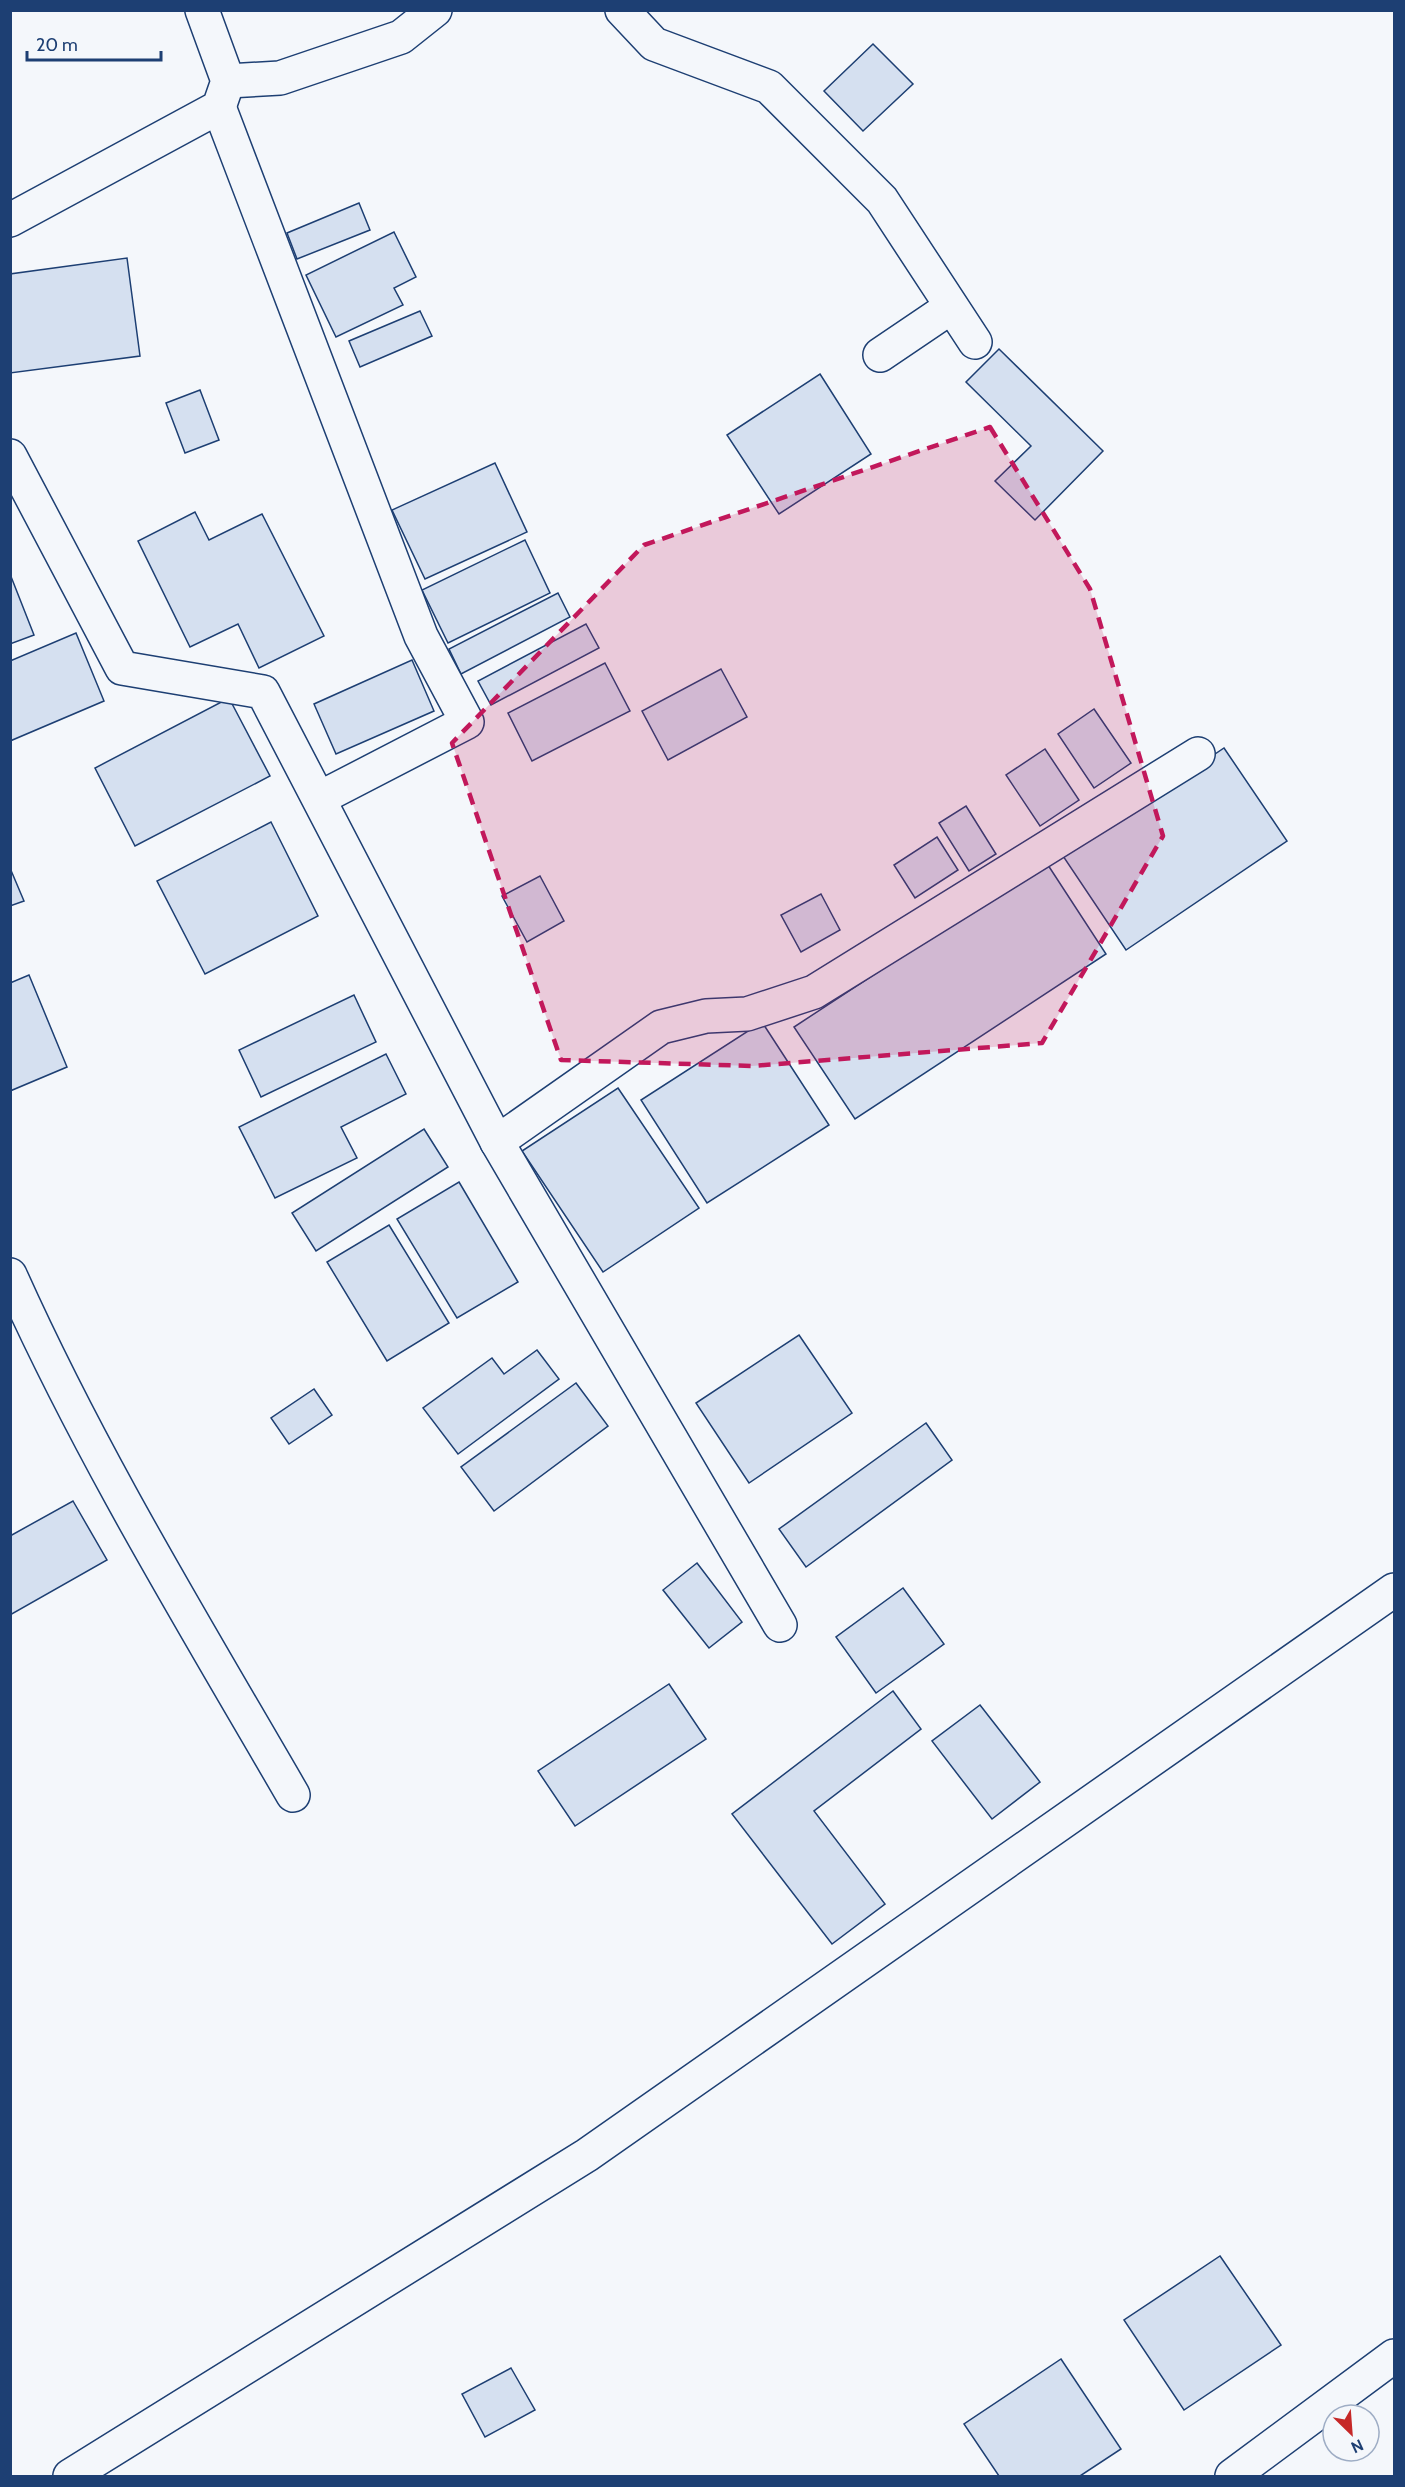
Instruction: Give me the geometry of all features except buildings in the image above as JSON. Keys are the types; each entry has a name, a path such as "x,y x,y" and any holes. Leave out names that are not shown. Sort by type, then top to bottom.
{"street":[{"path":"202,10 223,94 421,636 467,722 320,798"},
{"path":"10,220 223,94 280,78 401,37 435,10"},
{"path":"622,10 654,44 769,87 882,200 975,342"},
{"path":"880,355 951,307"},
{"path":"10,456 122,668 263,692 497,1142 780,1624"},
{"path":"497,1142 661,1027 706,1016 747,1014 814,992 1198,754"},
{"path":"10,1275 41,1343 114,1487 293,1795"},
{"path":"70,2476 587,2155 1395,1590"},
{"path":"1232,2476 1395,2356"}],"highlighted area":[{"path":"990,427 1090,589 1163,836 1042,1043 752,1066 561,1060 452,743 644,545"}]}
